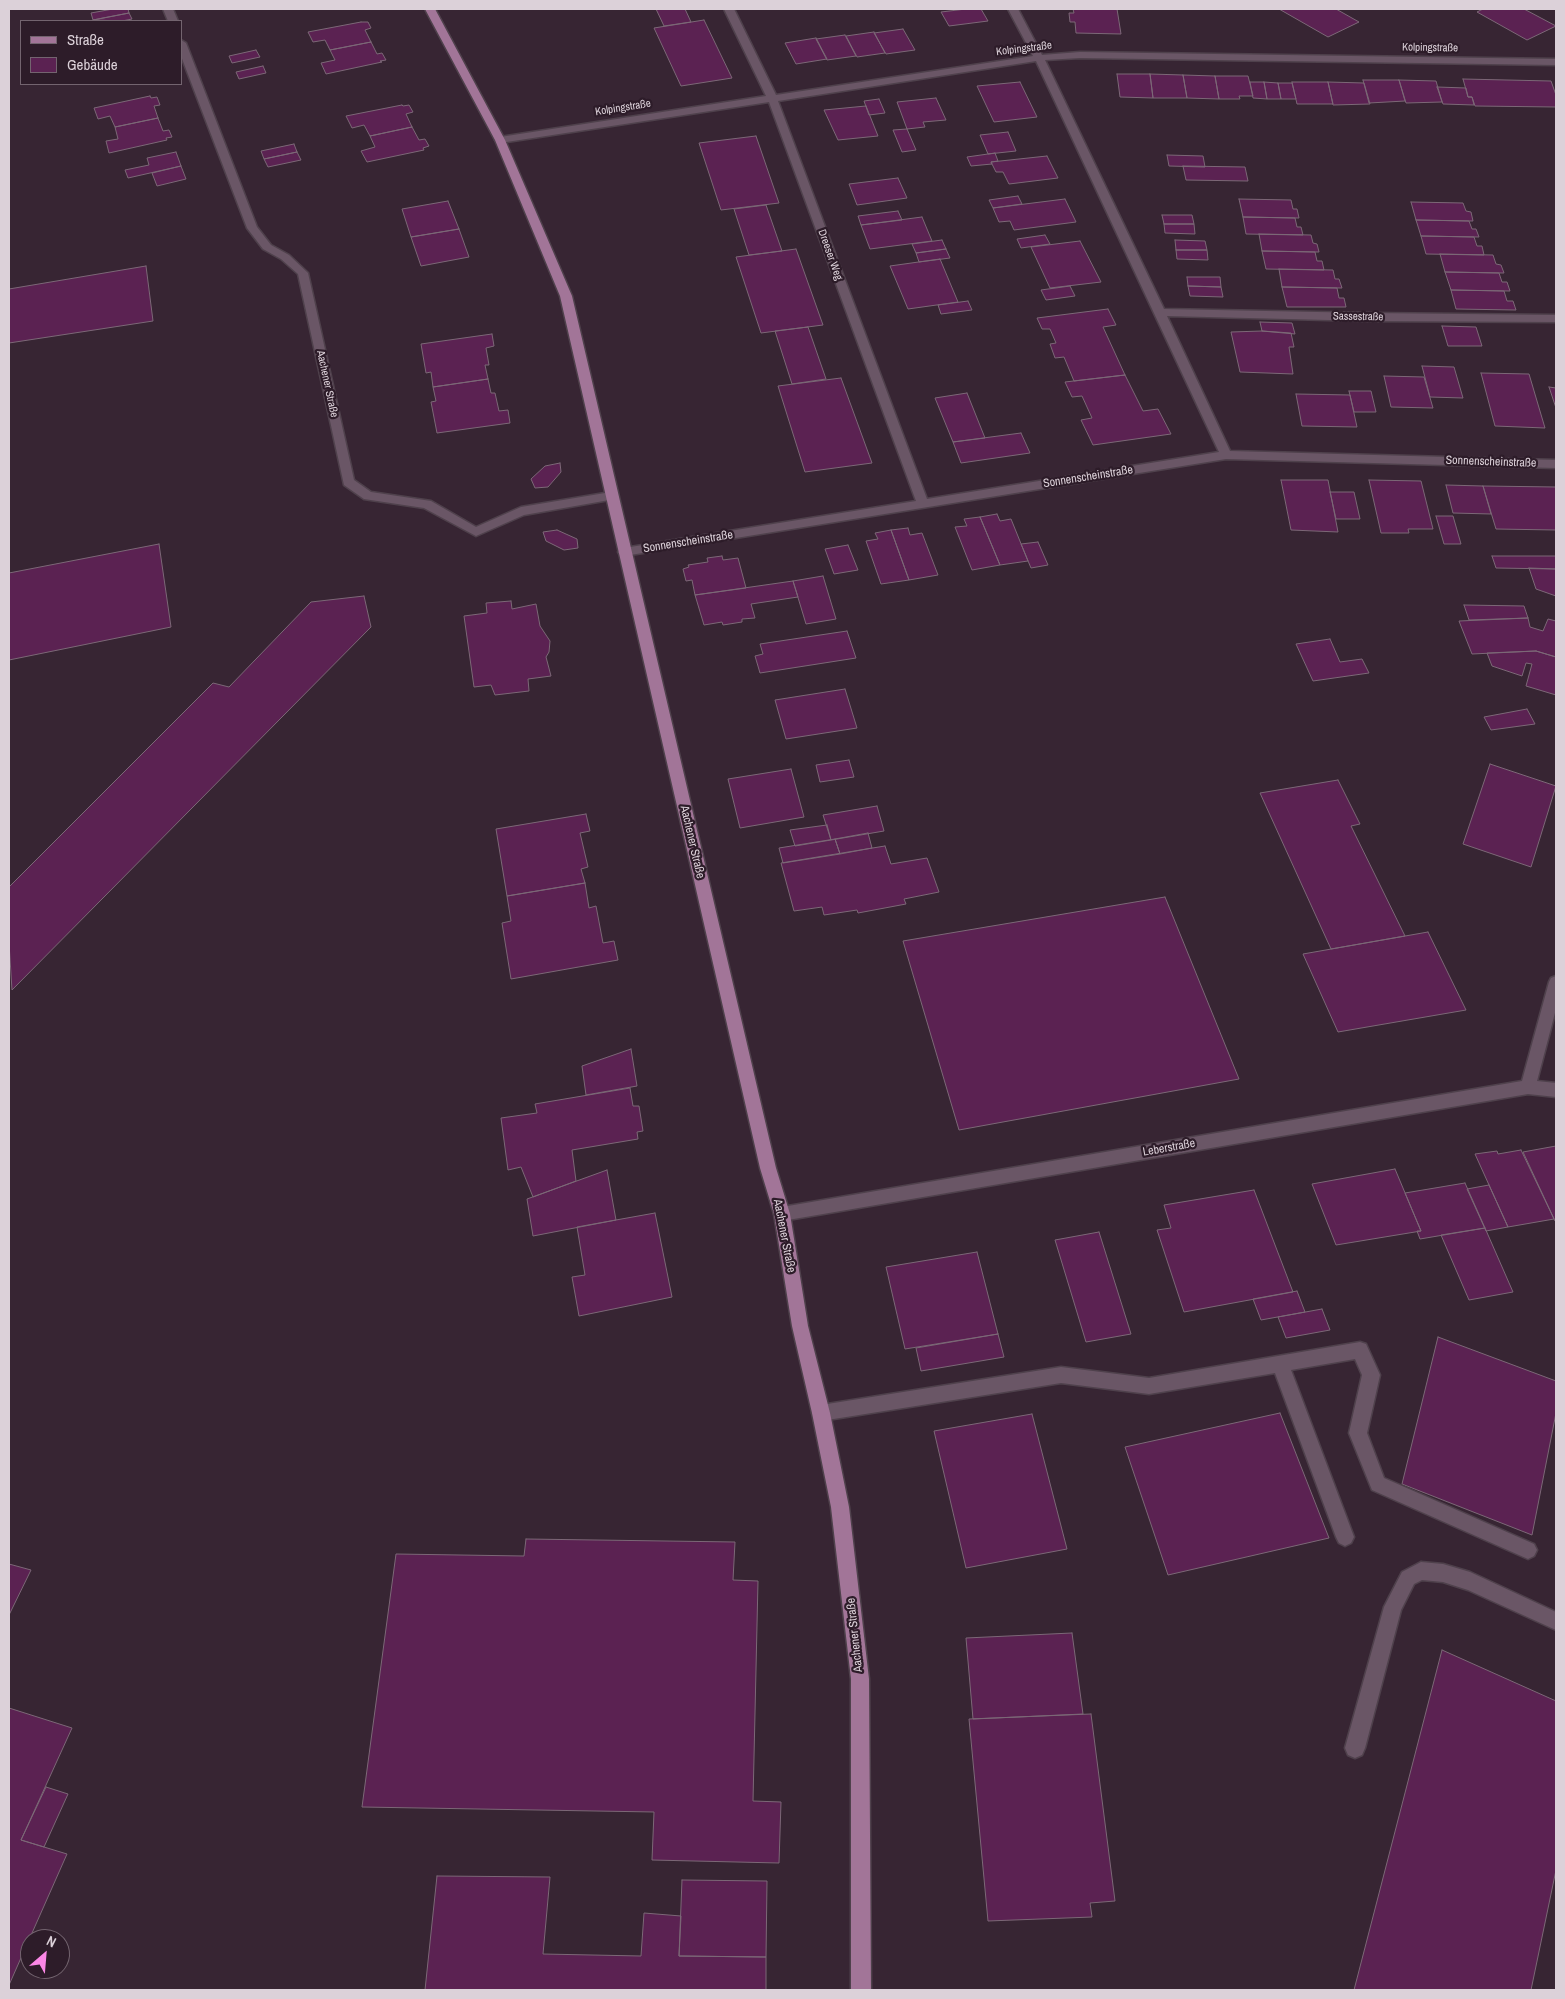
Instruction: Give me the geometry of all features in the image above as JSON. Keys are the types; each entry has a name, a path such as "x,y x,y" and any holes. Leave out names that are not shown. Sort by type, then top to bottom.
{"main road":[{"name":"Aachener Straße","path":"430,9 500,140 566,296 768,1168 782,1214 800,1326 821,1413 840,1507 860,1679 861,1990"}],"street":[{"name":"Dreeser Weg","path":"729,9 772,98 923,504"},
{"path":"1013,9 1039,58 1226,455"},
{"name":"Aachener Straße","path":"182,46 252,228 267,247 285,257 303,273 348,482 368,496 427,504 476,532 521,511 611,496"},
{"name":"Kolpingstraße","path":"500,140 1039,58 1080,55 1556,62"},
{"name":"Sassestraße","path":"1160,312 1369,317 1556,318"},
{"name":"Sonnenscheinstraße","path":"624,552 1226,455 1556,464"},
{"path":"1528,1087 1556,982"},
{"name":"Leberstraße","path":"782,1214 1528,1087 1556,1090"},
{"path":"821,1413 1060,1375 1149,1386 1360,1350 1371,1374 1358,1433 1378,1484 1528,1550"},
{"path":"1281,1365 1345,1537"},
{"path":"1355,1748 1393,1607 1408,1578 1422,1571 1443,1572 1470,1581 1556,1621"}],"building":[{"path":"113,9 128,9 129,13 93,20 91,13"},
{"path":"656,9 685,9 691,22 664,26"},
{"path":"981,9 988,21 949,26 941,12"},
{"path":"1073,9 1117,9 1121,34 1076,33 1075,22 1070,22 1069,13 1074,13"},
{"path":"1279,9 1336,9 1359,22 1328,37"},
{"path":"1483,9 1524,9 1556,26 1527,40 1477,12"},
{"path":"129,13 132,19 127,20 93,20"},
{"path":"704,20 732,78 681,86 654,28"},
{"path":"368,22 371,28 365,30 371,42 330,50 325,40 313,42 308,32"},
{"path":"903,29 915,50 886,54 874,33"},
{"path":"874,32 885,53 857,57 846,36"},
{"path":"845,35 856,56 827,60 816,39"},
{"path":"816,38 827,59 796,64 785,43"},
{"path":"371,42 377,54 382,53 386,60 326,74 321,63 335,60 330,50"},
{"path":"256,50 260,57 232,63 229,56"},
{"path":"263,66 266,73 239,79 236,72"},
{"path":"1117,74 1150,74 1153,98 1120,97"},
{"path":"1150,74 1183,75 1187,98 1153,98"},
{"path":"1183,75 1215,76 1219,99 1187,98"},
{"path":"1215,76 1248,76 1253,96 1239,96 1240,99 1219,99"},
{"path":"1463,79 1551,81 1556,95 1556,107 1475,106 1472,97 1468,97"},
{"path":"1363,80 1399,80 1405,101 1369,103"},
{"path":"1399,80 1436,81 1442,102 1406,103"},
{"path":"1020,82 1037,117 994,122 977,86"},
{"path":"1250,82 1264,82 1267,99 1253,98"},
{"path":"1264,82 1278,83 1281,99 1267,99"},
{"path":"1292,82 1328,82 1333,104 1297,104"},
{"path":"1328,82 1364,83 1370,104 1333,105"},
{"path":"1278,83 1292,83 1296,99 1281,99"},
{"path":"1437,87 1466,88 1468,97 1472,97 1474,105 1443,104"},
{"path":"150,96 151,98 157,97 160,105 154,106 158,118 115,127 110,116 98,119 94,108"},
{"path":"936,98 946,120 923,122 925,127 907,129 897,102"},
{"path":"879,99 885,113 869,115 864,101"},
{"path":"409,105 413,112 406,114 412,127 370,136 364,125 352,128 346,116"},
{"path":"866,106 878,136 838,140 824,110"},
{"path":"158,118 163,131 169,130 172,137 166,138 167,140 109,153 106,141 118,139 115,127"},
{"path":"412,127 419,140 425,139 429,146 423,148 424,150 367,162 361,151 375,147 370,136"},
{"path":"907,129 916,150 902,152 893,130"},
{"path":"1008,132 1016,151 988,154 980,135"},
{"path":"756,136 779,203 721,210 699,143"},
{"path":"294,144 297,152 264,159 261,151"},
{"path":"176,152 181,166 128,178 125,170 149,165 147,158"},
{"path":"297,152 301,160 268,167 264,159"},
{"path":"995,153 998,161 991,162 992,164 971,166 967,157"},
{"path":"1167,155 1203,156 1205,167 1169,166"},
{"path":"1047,156 1058,178 1009,184 1003,172 996,172 991,162"},
{"path":"181,166 186,179 157,186 152,173"},
{"path":"1183,166 1245,167 1248,181 1186,180"},
{"path":"898,178 907,198 857,205 849,184"},
{"path":"1018,196 1022,204 993,208 989,200"},
{"path":"1065,199 1076,222 1014,230 1010,221 999,222 993,208"},
{"path":"1239,199 1291,200 1293,209 1297,209 1299,218 1243,217"},
{"path":"448,201 459,229 411,237 402,209"},
{"path":"1411,202 1463,203 1466,211 1471,212 1473,221 1416,220"},
{"path":"766,205 782,251 749,255 734,209"},
{"path":"898,211 902,220 861,225 858,216"},
{"path":"1162,215 1192,215 1194,224 1164,224"},
{"path":"922,217 932,241 870,249 861,225"},
{"path":"1243,217 1295,218 1297,227 1301,227 1303,235 1246,234"},
{"path":"1416,220 1469,221 1472,229 1476,229 1479,237 1421,236"},
{"path":"1164,224 1194,224 1195,234 1165,233"},
{"path":"459,229 469,257 421,266 411,237"},
{"path":"1259,234 1311,235 1313,243 1317,244 1319,252 1262,251"},
{"path":"1045,235 1050,244 1021,248 1017,239"},
{"path":"1421,236 1474,237 1477,246 1482,246 1484,255 1426,254"},
{"path":"942,240 946,249 916,253 912,244"},
{"path":"1175,240 1205,241 1207,250 1176,250"},
{"path":"1080,241 1101,282 1050,288 1031,247"},
{"path":"796,249 823,325 761,333 736,257"},
{"path":"946,249 950,258 919,262 916,253"},
{"path":"1176,250 1207,250 1208,260 1177,259"},
{"path":"1262,251 1315,252 1317,261 1322,261 1324,270 1266,269"},
{"path":"1440,254 1493,255 1496,264 1501,265 1504,273 1445,272"},
{"path":"940,259 958,302 908,309 890,266"},
{"path":"146,266 153,321 9,343 9,289"},
{"path":"1279,269 1333,270 1335,279 1339,279 1342,288 1282,287"},
{"path":"1445,272 1499,273 1502,282 1507,282 1510,291 1451,290"},
{"path":"1187,277 1220,277 1221,287 1188,286"},
{"path":"1070,286 1075,296 1046,300 1041,290"},
{"path":"1188,286 1221,287 1223,297 1190,296"},
{"path":"1282,287 1337,288 1339,298 1344,298 1346,307 1287,307"},
{"path":"1451,290 1504,291 1507,301 1513,301 1516,310 1456,309"},
{"path":"968,301 972,310 941,314 938,305"},
{"path":"1108,309 1116,325 1103,327 1125,375 1074,381 1064,357 1055,358 1050,344 1056,343 1050,329 1042,329 1037,318"},
{"path":"1260,322 1292,323 1295,334 1262,331"},
{"path":"1442,326 1476,327 1482,346 1448,346"},
{"path":"808,327 826,379 792,384 775,331"},
{"path":"1262,331 1291,333 1294,347 1289,347 1293,374 1240,372 1231,332"},
{"path":"492,334 494,346 486,348 489,365 485,365 488,379 433,387 431,372 426,373 421,344"},
{"path":"1422,366 1454,367 1463,398 1430,397"},
{"path":"1481,373 1529,374 1545,428 1495,426"},
{"path":"1125,375 1143,411 1158,409 1171,434 1093,445 1081,420 1092,418 1082,396 1072,397 1065,382"},
{"path":"1384,376 1424,377 1433,408 1391,407"},
{"path":"841,378 872,463 805,472 778,386"},
{"path":"488,379 491,393 495,393 499,411 508,410 510,423 437,433 431,402 436,401 433,387"},
{"path":"1549,387 1556,388 1556,408"},
{"path":"1349,391 1371,391 1376,412 1354,412"},
{"path":"967,393 985,438 953,442 935,398"},
{"path":"1296,394 1350,395 1357,427 1302,426"},
{"path":"1021,433 1030,453 961,463 953,442"},
{"path":"560,463 561,472 548,487 535,488 531,479 545,466"},
{"path":"1281,480 1328,480 1338,532 1291,530"},
{"path":"1369,480 1421,481 1433,529 1408,529 1409,533 1381,533"},
{"path":"1446,485 1483,486 1491,514 1453,513"},
{"path":"1483,486 1556,487 1556,530 1496,529"},
{"path":"1330,492 1354,492 1360,519 1336,519"},
{"path":"997,514 1000,521 1011,519 1028,561 1000,565 980,517"},
{"path":"1436,516 1453,516 1461,544 1444,544"},
{"path":"980,517 1000,565 972,570 955,527 967,526 964,519"},
{"path":"908,528 910,535 922,533 938,575 909,580 891,530"},
{"path":"557,530 577,539 578,548 564,550 546,541 543,532"},
{"path":"891,530 909,580 881,584 866,541 878,539 875,533"},
{"path":"1038,542 1048,565 1031,568 1021,544"},
{"path":"159,544 171,627 9,660 9,573"},
{"path":"848,545 858,570 834,574 825,549"},
{"path":"722,556 723,560 738,558 746,588 695,595 692,580 686,581 683,569 689,567 688,565 708,562 707,558"},
{"path":"1492,556 1556,556 1556,569 1496,568"},
{"path":"1529,568 1556,569 1556,596 1536,589"},
{"path":"823,576 836,619 806,624 793,581"},
{"path":"793,581 798,597 751,604 755,618 742,619 742,622 723,625 722,622 704,625 695,595"},
{"path":"364,596 371,627 12,990 9,943 9,887 213,683 229,687 311,602"},
{"path":"511,601 512,609 536,604 540,626 550,641 549,652 546,657 551,676 528,679 529,691 495,695 491,685 474,687 464,616 487,613 486,603"},
{"path":"1464,605 1524,606 1528,618 1469,620"},
{"path":"1528,618 1530,627 1543,631 1548,619 1556,621 1556,657 1536,651 1472,654 1459,621"},
{"path":"847,631 856,658 760,673 755,656 763,654 760,644"},
{"path":"1330,639 1340,662 1362,659 1369,673 1313,681 1296,644"},
{"path":"1536,651 1556,657 1556,695 1526,686 1532,664 1526,663 1522,676 1492,666 1487,653"},
{"path":"845,689 857,728 786,739 775,700"},
{"path":"1527,709 1535,724 1491,730 1484,717"},
{"path":"849,760 854,777 820,782 816,765"},
{"path":"1490,764 1556,786 1531,867 1463,844"},
{"path":"791,769 804,817 740,828 728,779"},
{"path":"1338,780 1360,824 1351,826 1405,936 1331,949 1260,793"},
{"path":"877,806 884,831 831,840 823,815"},
{"path":"586,814 590,831 580,833 588,867 581,869 585,883 507,896 496,829"},
{"path":"827,825 831,840 795,846 790,830"},
{"path":"868,833 872,848 840,854 835,839"},
{"path":"835,839 840,854 783,863 779,848"},
{"path":"885,846 891,864 927,858 939,892 904,899 906,904 858,913 857,910 824,915 822,907 794,911 781,863"},
{"path":"585,883 589,908 596,906 603,943 614,941 618,960 511,979 502,923 511,921 507,896"},
{"path":"1165,897 1239,1079 959,1130 903,941"},
{"path":"1428,932 1466,1010 1338,1032 1303,954"},
{"path":"631,1049 637,1086 586,1095 582,1066"},
{"path":"630,1088 633,1106 639,1106 643,1131 637,1132 638,1139 572,1150 576,1181 533,1197 521,1167 508,1170 501,1118 537,1113 535,1104"},
{"path":"1556,1146 1556,1220 1555,1221 1523,1152"},
{"path":"1521,1150 1554,1219 1508,1227 1475,1154 1497,1151 1498,1154"},
{"path":"1395,1169 1421,1231 1336,1245 1312,1184"},
{"path":"607,1170 616,1220 533,1236 527,1199"},
{"path":"1465,1183 1485,1228 1420,1239 1417,1231 1421,1231 1405,1193"},
{"path":"1489,1185 1508,1227 1486,1231 1467,1189"},
{"path":"1254,1190 1293,1292 1184,1312 1157,1230 1171,1228 1164,1205"},
{"path":"655,1213 672,1297 579,1316 572,1277 585,1275 577,1227"},
{"path":"1485,1228 1513,1292 1469,1300 1441,1235"},
{"path":"1099,1232 1131,1334 1086,1342 1055,1240"},
{"path":"977,1252 998,1334 905,1349 886,1267"},
{"path":"1297,1291 1305,1312 1261,1320 1253,1299"},
{"path":"1322,1309 1330,1330 1286,1338 1278,1317"},
{"path":"998,1334 1004,1357 921,1371 916,1348"},
{"path":"1438,1337 1556,1381 1556,1413 1532,1535 1402,1484"},
{"path":"1280,1413 1329,1538 1168,1575 1125,1447"},
{"path":"1032,1414 1067,1549 966,1568 934,1431"},
{"path":"526,1539 735,1542 733,1580 758,1581 753,1801 781,1802 779,1863 652,1860 654,1812 362,1807 396,1554 524,1556"},
{"path":"9,1564 31,1570 9,1615"},
{"path":"1072,1633 1083,1714 973,1719 966,1638"},
{"path":"1442,1650 1556,1701 1556,1870 1531,1990 1354,1990"},
{"path":"9,1708 72,1728 21,1840 67,1854 34,1929 20,1929 20,1960 9,1985"},
{"path":"1091,1714 1115,1901 1090,1903 1092,1917 988,1921 969,1719"},
{"path":"46,1787 68,1794 44,1847 21,1840"},
{"path":"437,1876 550,1877 543,1954 641,1956 644,1913 681,1916 679,1956 766,1957 766,1990 425,1990"},
{"path":"682,1880 767,1881 766,1957 679,1956"}]}
